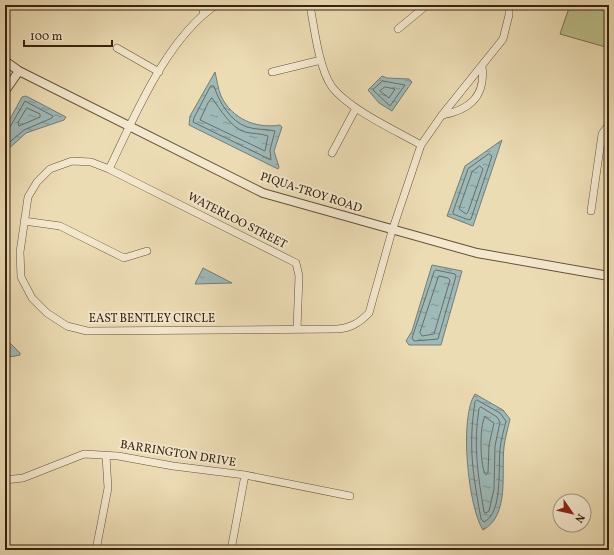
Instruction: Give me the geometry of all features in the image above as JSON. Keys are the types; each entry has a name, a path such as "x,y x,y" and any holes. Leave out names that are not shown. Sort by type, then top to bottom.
{"street":[{"path":"201,5 204,13"},
{"path":"109,169 130,126 172,50 204,13 216,5"},
{"path":"310,5 320,60 332,87 356,108 421,145"},
{"path":"398,30 427,5"},
{"name":"EAST BENTLEY CIRCLE","path":"109,169 91,162 72,161 50,169 37,182 28,197 20,252 21,277 32,298 47,313 67,326 87,331 350,328 361,321 369,313 392,231 421,145 442,115 503,39 509,16 509,5"},
{"path":"117,48 159,72"},
{"path":"272,72 320,60"},
{"name":"PIQUA-TROY ROAD","path":"5,61 263,193 477,254 609,276"},
{"path":"442,115 460,111 470,105 478,95 482,86 482,66"},
{"path":"5,91 20,70"},
{"path":"332,153 356,108"},
{"path":"591,211 602,134 609,124"},
{"name":"WATERLOO STREET","path":"109,169 296,263 299,276 297,329"},
{"path":"24,221 60,226 124,258 148,251"},
{"name":"BARRINGTON DRIVE","path":"5,480 23,478 84,454 118,456 173,466 245,476 350,496"},
{"path":"96,550 108,488 106,456"},
{"path":"232,550 245,476"}],"green space":[{"path":"570,5 609,5 609,48 560,34"}],"water":[{"path":"215,72 221,96 231,111 246,121 254,124 271,126 280,125 282,127 274,151 279,167 278,169 189,125 190,116"},
{"path":"382,76 387,78 409,79 412,82 392,111 379,103 368,90"},
{"path":"26,96 66,117 64,120 26,133 5,152 5,128 22,97"},
{"path":"502,140 473,226 447,216 465,166"},
{"path":"432,265 462,271 441,345 409,345 406,341 412,331"},
{"path":"203,268 232,283 195,284"},
{"path":"5,338 20,353 20,355 5,358"},
{"path":"475,394 503,410 510,419 504,447 501,504 492,523 483,530 473,502 467,462 467,422 470,406"}]}
